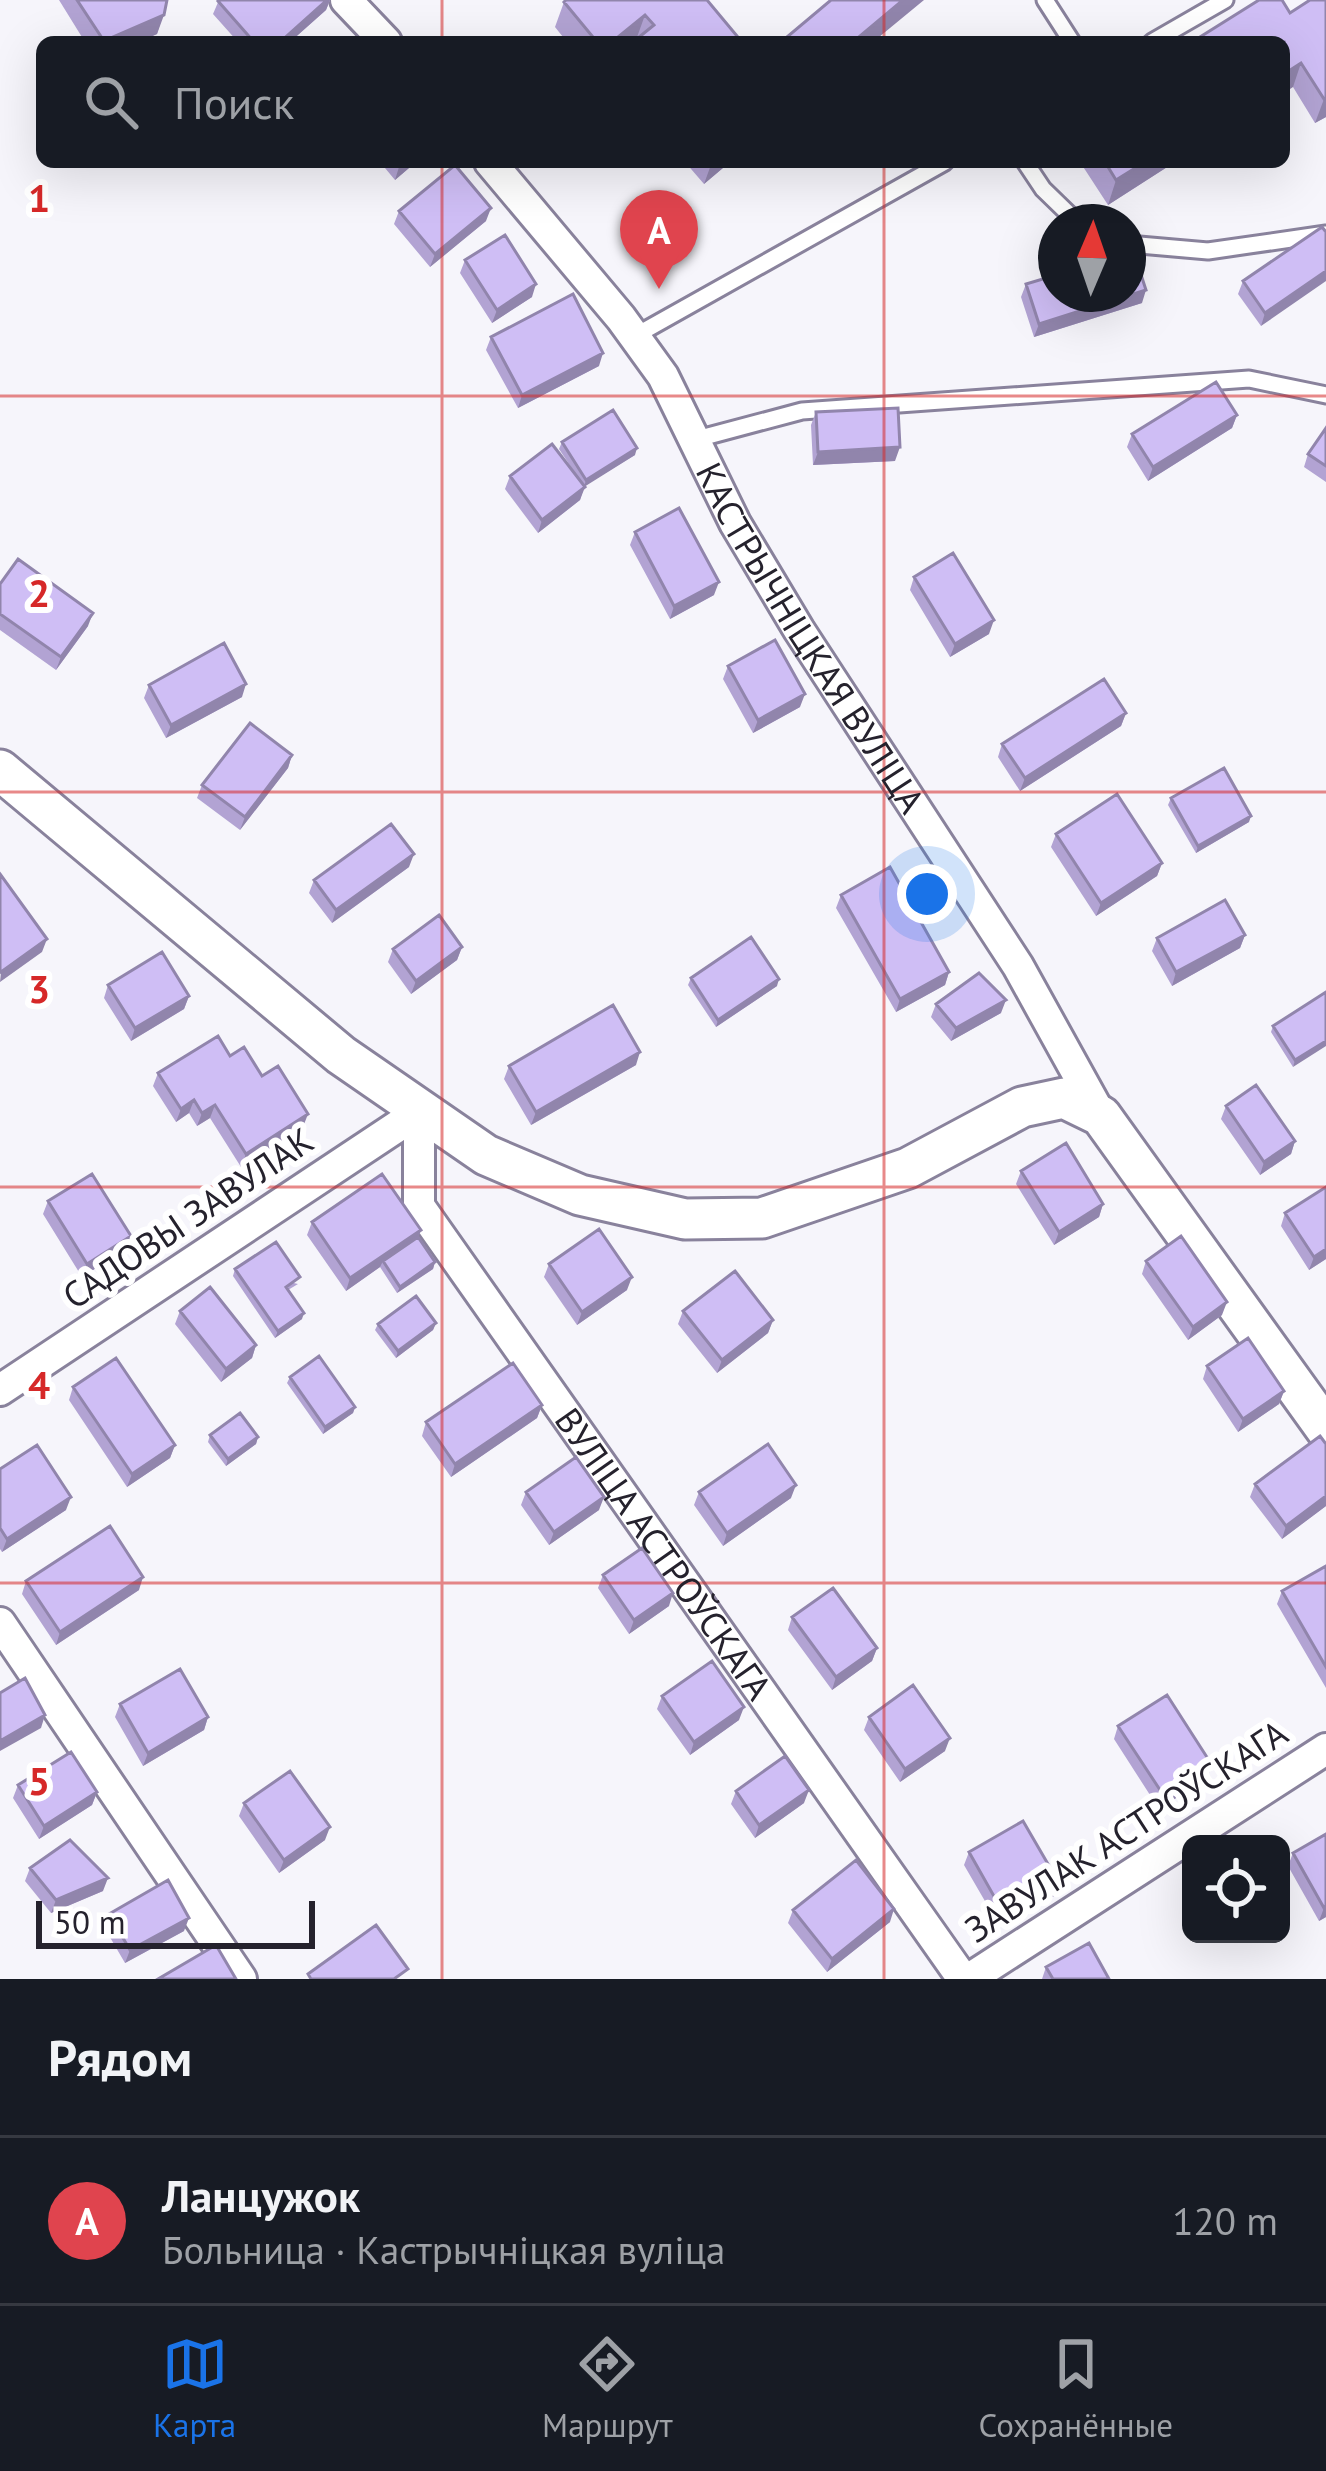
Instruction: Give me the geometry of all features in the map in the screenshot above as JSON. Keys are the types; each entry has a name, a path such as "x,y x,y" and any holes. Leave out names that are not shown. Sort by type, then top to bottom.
{"street":[{"path":"346,0 380,36"},
{"name":"КАСТРЫЧНІЦКАЯ ВУЛІЦА","path":"495,168 663,376 735,523 1018,967 1101,1115 1326,1429"},
{"path":"0,770 341,1055 485,1155 580,1195 685,1219 762,1218 908,1168 1022,1107 1064,1098 1101,1115"},
{"name":"САДОВЫ ЗАВУЛАК","path":"0,1390 419,1112"},
{"name":"ВУЛІЦА АСТРОЎСКАГА","path":"419,1112 419,1206 966,1979"},
{"path":"0,1623 241,1979"},
{"name":"ЗАВУЛАК АСТРОЎСКАГА","path":"966,1979 1326,1749"}],"lane":[{"path":"1045,0 1068,36"},
{"path":"1163,36 1226,0"},
{"path":"627,328 933,168"},
{"path":"1029,168 1058,204"},
{"path":"1146,246 1208,251 1326,234"},
{"path":"693,440 802,412 1225,381 1249,380 1326,395"}],"building":[{"path":"77,0 167,0 164,15 116,36 101,36"},
{"path":"327,0 287,36 249,36 218,1"},
{"path":"707,0 737,36 640,36 654,25 645,15 619,36 592,36 564,2"},
{"path":"831,0 903,0 860,36 788,36"},
{"path":"1259,0 1282,0 1290,13 1310,0 1326,0 1326,98 1301,63 1290,70 1290,36 1202,36"},
{"path":"451,168 458,168 491,208 435,254 399,211"},
{"path":"1109,168 1135,168 1116,180"},
{"path":"1322,227 1326,271 1265,313 1243,281"},
{"path":"505,235 536,284 497,310 465,260"},
{"path":"1038,280 1038,312 1077,312 1039,324 1026,284"},
{"path":"573,294 603,353 522,395 491,337"},
{"path":"1216,382 1237,415 1153,467 1132,434"},
{"path":"898,408 900,447 818,452 816,412"},
{"path":"613,410 637,448 586,480 562,442"},
{"path":"1326,428 1326,466 1308,454"},
{"path":"552,444 585,487 542,520 510,476"},
{"path":"679,508 719,582 674,606 635,532"},
{"path":"953,553 994,620 955,644 914,577"},
{"path":"18,559 93,613 61,657 0,614 0,584"},
{"path":"775,640 805,694 758,720 728,666"},
{"path":"224,643 246,684 171,725 149,685"},
{"path":"1104,679 1126,713 1025,778 1002,744"},
{"path":"250,723 292,755 245,817 202,785"},
{"path":"1224,768 1251,816 1198,846 1171,798"},
{"path":"1117,794 1162,863 1101,903 1056,834"},
{"path":"391,824 414,854 336,910 314,880"},
{"path":"890,867 949,972 900,999 841,895"},
{"path":"0,874 47,939 1,972 0,970"},
{"path":"1225,900 1245,935 1176,972 1157,938"},
{"path":"439,915 462,947 416,981 393,949"},
{"path":"751,937 779,979 718,1020 691,978"},
{"path":"162,952 189,996 135,1028 108,985"},
{"path":"979,973 1006,1000 956,1028 936,1004"},
{"path":"1326,992 1326,1041 1295,1060 1273,1026"},
{"path":"613,1005 640,1052 536,1112 509,1066"},
{"path":"218,1036 230,1056 244,1047 262,1076 278,1066 308,1114 246,1154 215,1105 202,1113 194,1100 181,1109 158,1073"},
{"path":"1256,1085 1295,1141 1264,1162 1226,1106"},
{"path":"1066,1143 1103,1204 1059,1232 1021,1171"},
{"path":"92,1174 131,1236 87,1264 48,1201"},
{"path":"382,1174 421,1230 350,1278 312,1222"},
{"path":"1326,1187 1326,1249 1314,1257 1285,1213"},
{"path":"599,1229 632,1277 582,1312 549,1264"},
{"path":"1181,1236 1227,1302 1193,1327 1146,1261"},
{"path":"418,1237 435,1262 400,1287 383,1261"},
{"path":"276,1242 300,1277 286,1287 304,1313 278,1331 235,1269"},
{"path":"735,1271 773,1320 722,1360 683,1311"},
{"path":"210,1287 256,1345 226,1369 180,1311"},
{"path":"416,1296 436,1323 398,1351 378,1324"},
{"path":"1248,1338 1284,1391 1243,1419 1207,1366"},
{"path":"319,1356 355,1407 325,1427 290,1377"},
{"path":"116,1358 175,1445 132,1474 73,1387"},
{"path":"513,1363 542,1405 455,1464 426,1422"},
{"path":"240,1413 258,1437 228,1459 210,1435"},
{"path":"1320,1436 1326,1444 1326,1496 1286,1526 1255,1484"},
{"path":"768,1444 796,1485 727,1533 699,1492"},
{"path":"37,1445 71,1497 7,1539 0,1528 0,1469"},
{"path":"576,1457 604,1497 554,1532 526,1492"},
{"path":"110,1526 143,1577 60,1632 26,1581"},
{"path":"642,1548 673,1593 634,1620 603,1575"},
{"path":"1326,1566 1326,1667 1282,1591"},
{"path":"833,1588 877,1648 836,1677 792,1617"},
{"path":"712,1661 744,1707 694,1742 662,1696"},
{"path":"180,1669 208,1717 148,1753 120,1704"},
{"path":"25,1678 45,1715 0,1741 0,1693"},
{"path":"913,1685 950,1738 905,1769 869,1717"},
{"path":"1167,1695 1212,1765 1164,1796 1118,1726"},
{"path":"71,1752 97,1792 44,1826 18,1785"},
{"path":"785,1756 809,1790 759,1825 736,1791"},
{"path":"290,1771 330,1827 284,1860 244,1803"},
{"path":"1023,1821 1059,1883 1004,1914 969,1852"},
{"path":"1326,1834 1326,1906 1324,1908 1293,1853"},
{"path":"70,1840 108,1878 56,1900 30,1868"},
{"path":"856,1860 894,1909 832,1959 793,1910"},
{"path":"168,1880 189,1918 130,1950 109,1914"},
{"path":"376,1925 408,1969 394,1979 311,1979 308,1974"},
{"path":"1089,1943 1109,1979 1053,1979 1046,1967"},
{"path":"216,1945 236,1979 158,1979"}],"place":[{"name":"Ланцужок","path":"659,289"}]}
